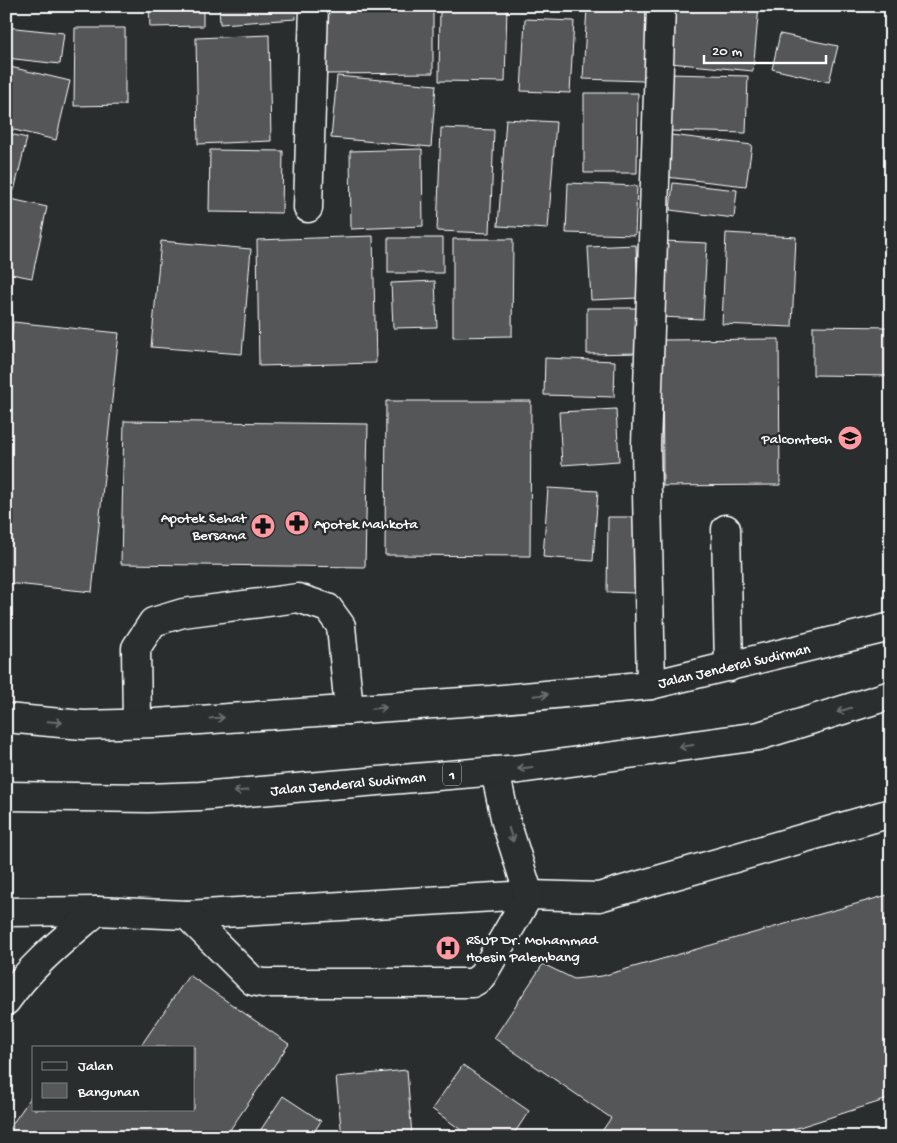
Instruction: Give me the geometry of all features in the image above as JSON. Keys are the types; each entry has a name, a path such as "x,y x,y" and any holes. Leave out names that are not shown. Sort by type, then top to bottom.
{"main road":[{"path":"308,208 314,6"},
{"path":"651,685 646,445 661,6"},
{"path":"726,529 729,667"},
{"path":"137,723 136,648 153,622 183,613 298,598 328,608 341,626 349,710"},
{"name":"Jalan Jenderal Sudirman","path":"6,718 83,725 137,723 349,710 651,685 891,627"},
{"name":"Jalan Jenderal Sudirman","path":"6,796 148,798 200,796 494,771 759,736 891,695"},
{"path":"187,915 253,981 264,983 472,983 483,974 530,895 506,822 494,771"},
{"path":"6,912 97,911 187,915 530,895 599,897 891,813"},
{"path":"6,1001 39,960 97,911"}],"building":[{"path":"149,6 203,6 203,26 150,27"},
{"path":"219,6 295,6 296,19 220,24"},
{"path":"325,6 433,6 433,73 325,74"},
{"path":"440,6 507,6 505,82 439,81"},
{"path":"587,6 648,6 644,81 583,79"},
{"path":"675,6 759,6 753,71 670,63"},
{"path":"525,19 574,21 570,93 521,91"},
{"path":"6,27 64,33 60,64 6,58"},
{"path":"75,28 125,28 125,105 74,106"},
{"path":"780,34 838,46 829,82 772,69"},
{"path":"269,35 271,141 198,144 196,38"},
{"path":"6,66 70,81 56,140 6,128"},
{"path":"669,74 748,76 746,133 667,131"},
{"path":"337,76 436,85 431,147 331,138"},
{"path":"584,93 638,93 637,173 584,173"},
{"path":"506,119 556,122 548,229 498,226"},
{"path":"441,128 494,130 490,233 437,231"},
{"path":"6,133 27,138 14,191 6,190"},
{"path":"671,135 752,145 746,186 666,177"},
{"path":"422,149 423,226 351,229 350,151"},
{"path":"210,150 283,151 282,213 209,212"},
{"path":"568,183 637,186 635,235 566,233"},
{"path":"673,183 737,190 734,218 670,210"},
{"path":"6,198 47,207 32,278 6,273"},
{"path":"726,233 796,237 792,327 722,324"},
{"path":"373,236 376,363 259,366 257,240"},
{"path":"388,238 443,238 443,273 388,273"},
{"path":"453,239 513,239 512,336 453,337"},
{"path":"161,241 251,249 242,354 151,347"},
{"path":"664,241 707,243 703,319 661,317"},
{"path":"636,245 638,298 591,300 588,247"},
{"path":"435,281 437,327 393,328 391,283"},
{"path":"587,308 643,308 642,353 587,354"},
{"path":"13,322 119,333 92,592 6,583 6,391"},
{"path":"813,326 891,327 891,376 813,375"},
{"path":"779,339 780,485 663,486 662,340"},
{"path":"545,358 615,361 614,397 544,395"},
{"path":"386,401 531,401 530,556 385,555"},
{"path":"616,409 619,461 562,465 559,412"},
{"path":"124,421 368,424 365,567 121,564"},
{"path":"548,488 598,491 593,561 543,557"},
{"path":"608,517 635,517 635,593 607,592"},
{"path":"891,894 891,1098 784,1132 791,1137 598,1137 611,1118 494,1038 543,964 574,979 602,976"},
{"path":"189,975 289,1044 225,1137 6,1137 6,1133 32,1096 32,1110 195,1110 195,1046 141,1046"},
{"path":"463,1065 529,1111 512,1137 471,1137 432,1109"},
{"path":"407,1070 412,1137 342,1137 336,1077"},
{"path":"283,1096 321,1121 311,1137 256,1137"}],"place":[{"name":"Palcomtech","path":"850,438"},
{"name":"Apotek Mahkota","path":"297,523"},
{"name":"Apotek Sehat Bersama","path":"263,526"},
{"name":"RSUP Dr. Mohammad Hoesin Palembang","path":"448,948"}]}
